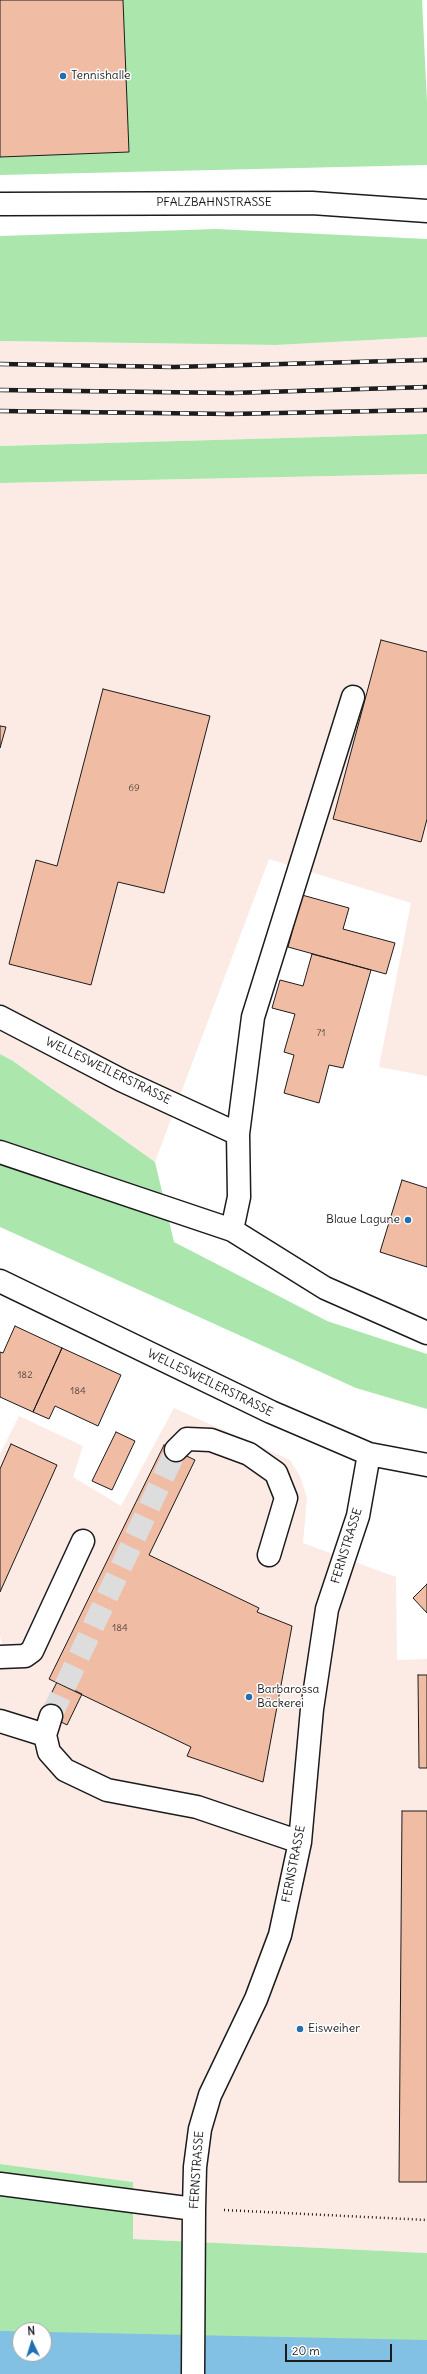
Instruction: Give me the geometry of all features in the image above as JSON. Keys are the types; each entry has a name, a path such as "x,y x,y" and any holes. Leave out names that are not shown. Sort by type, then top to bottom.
{"street":[{"name":"PFALZBAHNSTRASSE","path":"0,204 312,203 427,212"},
{"path":"232,1230 238,1197 238,1134 253,1017 353,698"},
{"name":"WELLESWEILERSTRASSE","path":"0,1017 121,1080 238,1134"},
{"path":"0,1152 232,1230 325,1288 427,1333"},
{"name":"WELLESWEILERSTRASSE","path":"0,1281 271,1412 369,1454 427,1465"},
{"path":"176,1450 187,1440 210,1440 249,1454 276,1473 286,1498 269,1555"},
{"name":"FERNSTRASSE","path":"193,2374 195,2167 200,2130 210,2095 256,1999 280,1934 300,1842 318,1659 327,1610 358,1516 369,1454"},
{"path":"0,1658 25,1656 32,1651 83,1541"},
{"path":"0,1721 48,1725 49,1752 65,1770 107,1790 197,1807 300,1842"},
{"path":"0,2184 194,2209"}],"path":[{"path":"194,2209 427,2220"}],"shaded area":[{"path":"427,337 427,434 0,446 0,341 276,345"},
{"path":"427,474 427,1076 379,1067 411,903 269,859 155,1162 13,1061 0,1054 0,483"},
{"path":"174,1408 290,1460 300,1476 307,1498 303,1543 396,1577 397,1660 427,1659 427,2253 133,2239 133,2182 0,2164 0,1646 2,1645 0,1636 0,1454 19,1416 83,1446 73,1477 121,1506"}],"green space":[{"path":"0,0 422,0 427,102 427,165 0,175"},
{"path":"216,229 427,239 427,337 276,345 0,341 0,236"},
{"path":"427,434 427,474 0,483 0,446"},
{"path":"0,1054 13,1061 155,1162 174,1242 327,1321 427,1354 427,1409 356,1388 0,1227"},
{"path":"0,2164 133,2182 133,2239 427,2253 427,2374 0,2374"}],"building":[{"name":"Tennishalle","path":"0,0 123,0 129,152 0,157"},
{"path":"381,640 427,652 427,819 421,842 333,819"},
{"path":"103,689 210,716 164,893 118,882 91,985 9,964 36,860 57,866"},
{"path":"0,726 6,727 0,748"},
{"path":"302,895 349,908 343,929 395,943 386,974 288,947"},
{"path":"312,954 371,970 343,1068 329,1065 319,1103 284,1093 294,1055 284,1052 295,1014 272,1008 280,980 303,986"},
{"name":"Blaue Lagune","path":"402,1180 427,1188 427,1267 380,1252"},
{"path":"15,1326 62,1348 33,1412 0,1397 0,1352 3,1353"},
{"path":"62,1348 121,1375 98,1426 55,1406 49,1419 33,1412"},
{"path":"116,1432 135,1441 112,1490 92,1481"},
{"path":"11,1444 57,1465 0,1592 0,1469"},
{"path":"164,1445 195,1460 149,1555 259,1608 257,1612 292,1626 263,1782 187,1756 191,1747 49,1679"},
{"path":"427,1584 427,1613 413,1598"},
{"path":"418,1675 427,1675 427,1768 419,1768"},
{"path":"57,1682 82,1694 67,1725 42,1712"},
{"path":"402,1811 427,1811 427,2182 399,2182"}],"waterway":[{"path":"0,2363 427,2372"}],"tunnel":[{"path":"51,1716 176,1450"}],"railway":[{"path":"0,364 174,367 427,360"},
{"path":"0,390 232,393 427,387"},
{"path":"0,411 230,414 427,410"}],"place":[{"name":"Tennishalle","path":"63,76"},
{"name":"Blaue Lagune","path":"408,1220"},
{"name":"Barbarossa Bäckerei","path":"249,1697"},
{"name":"Eisweiher","path":"300,2029"}]}
